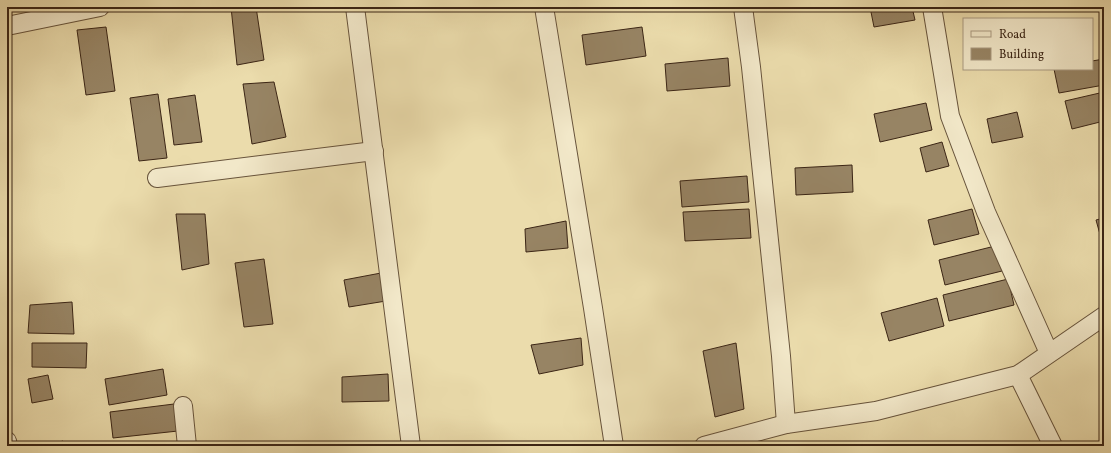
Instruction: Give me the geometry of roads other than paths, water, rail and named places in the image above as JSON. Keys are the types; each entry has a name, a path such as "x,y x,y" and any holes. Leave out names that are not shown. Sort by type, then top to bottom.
{"street":[{"path":"7,26 100,7"},
{"path":"355,7 411,446"},
{"path":"544,7 614,446"},
{"path":"743,7 751,68 781,356 786,424"},
{"path":"932,7 950,116 986,212 1049,353"},
{"path":"157,178 374,152"},
{"path":"704,446 786,424 876,411 1018,375 1104,316"},
{"path":"1018,375 1053,446"},
{"path":"183,406 187,446"},
{"path":"7,441 8,446"}]}
